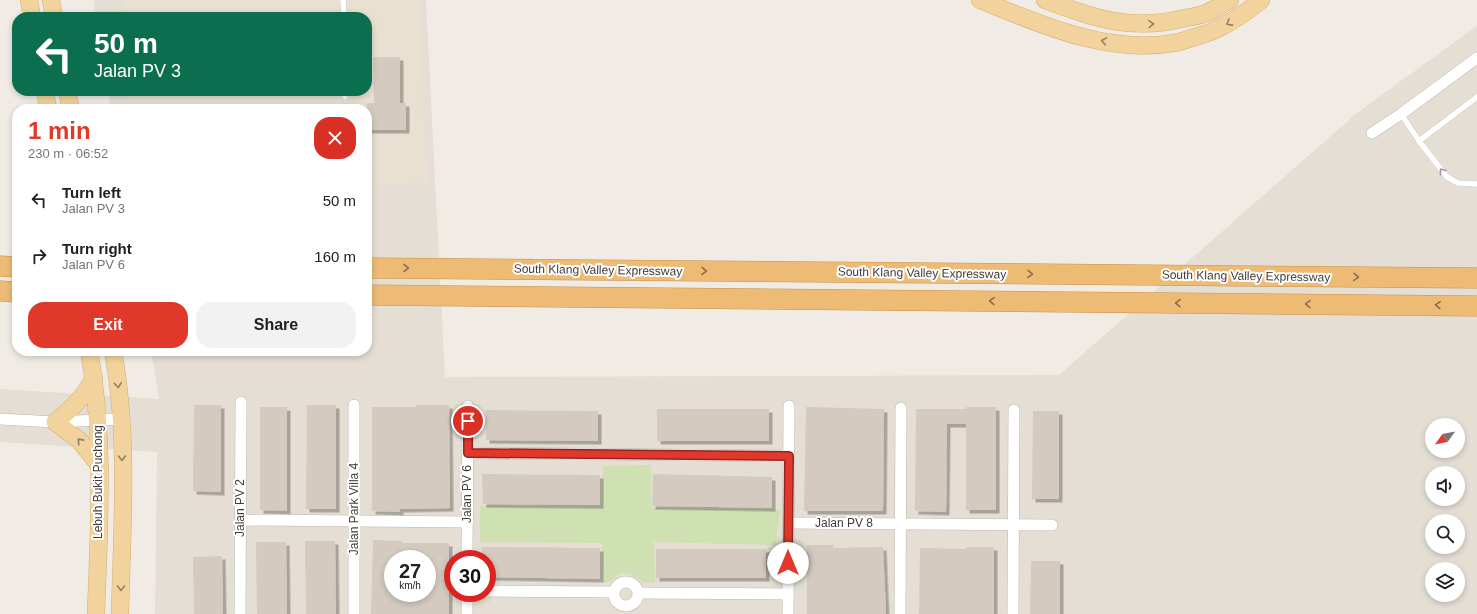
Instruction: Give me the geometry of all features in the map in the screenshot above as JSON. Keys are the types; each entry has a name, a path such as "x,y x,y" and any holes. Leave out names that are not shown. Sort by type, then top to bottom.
{"highway":[{"path":"0,266 12,267"},
{"name":"South Klang Valley Expressway","path":"372,268 1477,278"},
{"path":"0,291 12,292"},
{"path":"372,295 1477,306"}],"main road":[{"path":"29,0 31,12"},
{"path":"51,0 53,12"},
{"path":"980,0 1029,20 1082,37 1121,44 1150,45 1175,43 1214,31 1243,15 1261,0"},
{"path":"1045,0 1086,14 1126,24 1152,24 1169,22 1205,14 1230,0"},
{"name":"Lebuh Bukit Puchong","path":"91,356 99,421 100,466 96,614"},
{"name":"Lebuh Bukit Puchong","path":"114,356 122,419 120,614"},
{"path":"94,378 86,394 81,400 55,422 79,440 100,466"}],"street":[{"path":"1372,133 1401,114 1477,58"},
{"name":"Jalan PV 2","path":"240,614 241,402"},
{"name":"Jalan Park Villa 4","path":"354,405 354,614"},
{"name":"Jalan PV 6","path":"467,550 468,406"},
{"path":"788,614 789,406"},
{"path":"900,614 901,408"},
{"path":"1013,614 1014,410"},
{"path":"0,419 55,422 122,419"},
{"path":"468,453 789,456"},
{"path":"240,520 467,522"},
{"name":"Jalan PV 8","path":"789,523 1052,525"},
{"path":"625,581 629,581 636,585 639,596 635,603 625,610 615,599 614,592 618,585 625,581"},
{"path":"496,591 614,592"},
{"path":"639,593 788,594"},
{"path":"467,602 467,614"}],"lane":[{"path":"344,0 344,12"},
{"path":"1419,141 1477,97"},
{"path":"1401,114 1419,141 1447,177 1458,183 1477,184"}],"shaded area":[{"path":"94,0 426,0 445,377 1059,375 1358,112 1477,26 1477,614 155,614 157,452 0,442 0,389 159,399 152,356 372,356 372,104 110,104 109,96 372,96 372,12 95,12"},
{"path":"123,0 419,0 427,183 372,186 372,104 128,104 128,96 372,96 372,12 124,12"}],"green space":[{"path":"651,465 651,508 780,510 776,545 654,542 655,582 645,583 630,574 620,573 609,582 603,583 602,543 480,542 480,506 602,507 603,466"}],"building":[{"path":"373,57 400,57 400,103 406,103 406,130 372,130 372,104 367,103 374,103"},
{"path":"194,405 221,405 221,492 193,491"},
{"path":"307,405 336,405 336,509 306,509"},
{"path":"416,405 449,405 450,508 400,509 400,512 372,511 372,407 416,407"},
{"path":"260,407 287,407 287,511 260,510"},
{"path":"806,407 884,409 883,511 804,511"},
{"path":"966,407 996,407 996,510 966,510 966,424 947,424 946,512 915,511 916,409 966,409"},
{"path":"657,409 769,409 769,441 657,441"},
{"path":"486,410 598,411 598,441 486,440"},
{"path":"1033,411 1059,411 1059,499 1032,499"},
{"path":"482,474 600,475 600,505 483,504"},
{"path":"653,474 772,477 772,508 652,506"},
{"path":"373,540 402,541 402,543 449,543 449,550 444,550 444,602 449,602 449,614 371,614"},
{"path":"305,541 335,541 336,614 306,614"},
{"path":"256,542 286,542 287,614 257,614"},
{"path":"807,545 834,545 833,548 883,547 886,614 807,614"},
{"path":"482,547 600,548 600,579 496,577 496,550 482,550"},
{"path":"966,547 994,547 994,614 919,614 920,548 966,549"},
{"path":"656,549 766,549 766,578 656,578"},
{"path":"222,556 223,614 194,614 193,557"},
{"path":"1031,561 1060,561 1060,614 1030,614"}],"route":[{"path":"468,421 468,453 789,456 788,563"}]}
